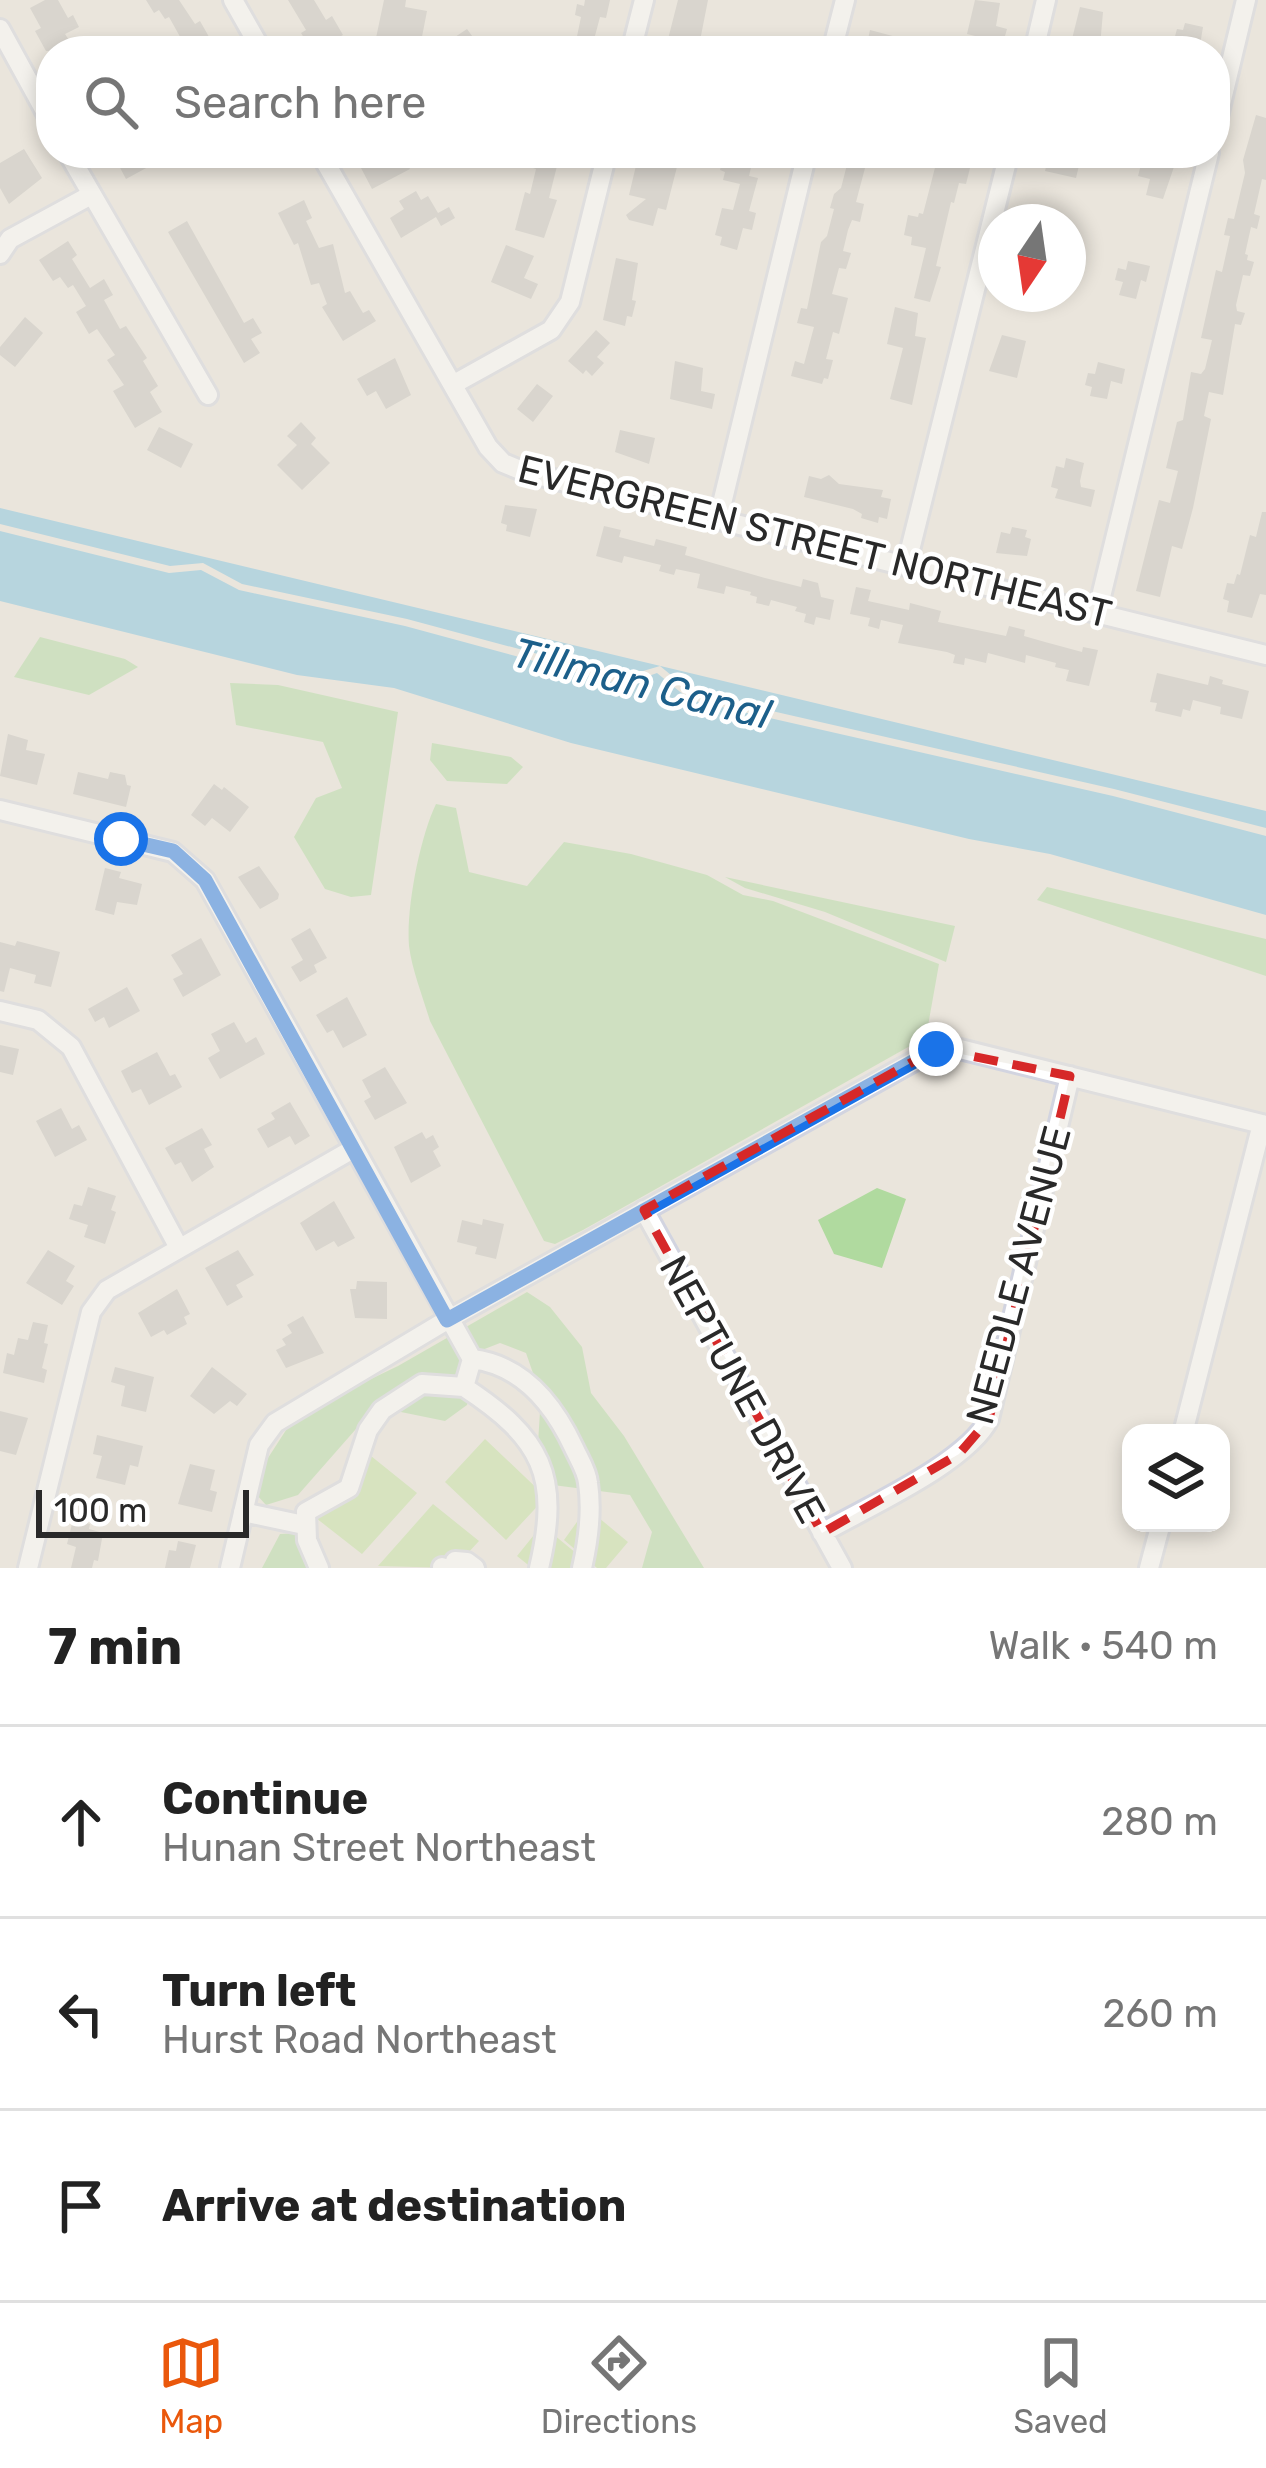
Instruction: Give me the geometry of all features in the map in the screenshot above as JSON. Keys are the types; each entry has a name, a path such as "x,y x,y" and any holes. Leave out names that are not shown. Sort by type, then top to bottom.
{"street":[{"path":"233,0 253,36"},
{"path":"635,36 644,0"},
{"path":"836,36 844,0"},
{"path":"1038,36 1046,0"},
{"path":"1230,67 1246,0"},
{"path":"0,29 36,95"},
{"path":"77,168 208,395"},
{"name":"EVERGREEN STREET NORTHEAST","path":"330,168 488,447 503,463 1266,655"},
{"path":"454,384 550,330 570,302 603,168"},
{"path":"718,520 803,168"},
{"path":"906,566 1005,168"},
{"path":"1097,613 1205,168"},
{"path":"0,254 10,239 92,195"},
{"path":"0,810 173,851 205,880 472,1359 464,1387"},
{"path":"0,1011 38,1020 71,1047 178,1246"},
{"path":"230,1568 259,1445 275,1423 447,1320 936,1049 960,1049 1264,1124 1186,1424"},
{"name":"NEEDLE AVENUE","path":"822,1533 959,1454 980,1437 989,1419 1070,1076"},
{"path":"28,1568 92,1312 107,1290 353,1149"},
{"name":"NEPTUNE DRIVE","path":"644,1210 842,1568"},
{"path":"472,1359 489,1361 523,1377 559,1415 588,1480 582,1568"},
{"path":"319,1568 304,1526 306,1512 349,1488 368,1430 382,1409 422,1384 464,1387 530,1442 544,1473 548,1512 539,1568"},
{"path":"243,1511 304,1526"},
{"path":"1149,1568 1159,1532"},
{"path":"446,1565 467,1562 476,1568"}],"highlighted area":[{"path":"936,1049 1070,1076 989,1419 959,1454 822,1533 644,1210"}],"green space":[{"path":"40,637 125,659 138,667 89,695 14,677"},
{"path":"230,683 278,685 398,712 371,895 351,897 325,889 294,837 316,798 342,788 323,742 236,725"},
{"path":"432,743 511,757 523,767 507,784 447,781 430,760"},
{"path":"436,804 456,808 469,872 527,886 564,842 631,854 707,875 743,895 773,901 939,964 926,1037 583,1230 555,1244 544,1241 430,1021 413,964 409,946 412,893"},
{"path":"725,877 955,926 946,962 825,912 745,888"},
{"path":"1047,887 1266,939 1266,976 1037,900"},
{"path":"877,1188 906,1199 882,1268 834,1254 818,1220"},
{"path":"527,1292 550,1307 582,1347 591,1393 624,1436 704,1568 642,1568 652,1532 630,1495 553,1485 537,1459 541,1396 526,1353 500,1343 482,1350 467,1405 445,1421 396,1411 363,1421 298,1495 266,1505 256,1494 266,1461 288,1427 317,1405 398,1366"},
{"path":"485,1439 546,1497 506,1540 445,1482"},
{"path":"371,1456 417,1493 362,1554 316,1518"},
{"path":"433,1504 479,1541 454,1568 378,1566"},
{"path":"587,1508 628,1542 606,1568 597,1568 564,1540"},
{"path":"542,1525 582,1558 575,1568 532,1568 517,1556"},
{"path":"300,1533 324,1555 329,1568 262,1568 280,1534"}],"water":[{"path":"0,508 1266,811 1266,828 693,693 660,666 623,677 407,619 242,584 203,563 170,566 0,524"},
{"name":"Tillman Canal","path":"0,531 169,573 201,570 239,590 405,626 623,685 657,673 690,700 1113,796 1266,836 1266,915 1050,854 969,839 571,743 394,688 297,675 0,601"}],"building":[{"path":"58,0 79,27 66,36 38,36 35,31 41,28 30,8"},
{"path":"146,0 179,0 208,36 180,36 169,17 165,19 159,10 154,13"},
{"path":"288,0 314,0 326,20 332,16 343,35 303,36 306,30"},
{"path":"384,0 406,0 405,7 427,11 422,36 376,36"},
{"path":"585,0 610,0 595,36 577,36 581,17 575,15 577,4 584,6"},
{"path":"678,0 708,0 701,36 669,36"},
{"path":"975,0 1000,3 996,26 1007,29 1005,36 967,34"},
{"path":"1080,7 1103,12 1101,36 1073,36"},
{"path":"1185,23 1203,27 1202,36 1175,36 1177,29 1183,30"},
{"path":"1256,115 1266,118 1266,180 1262,179 1254,214 1260,216 1257,229 1251,227 1245,254 1254,262 1250,276 1243,275 1236,305 1237,311 1245,313 1241,325 1235,324 1223,395 1209,392 1204,416 1211,419 1193,508 1182,549 1172,546 1160,597 1136,591 1159,500 1170,503 1178,471 1166,468 1177,422 1183,420 1191,372 1201,374 1205,369 1212,340 1201,338 1216,270 1222,272 1230,236 1224,235 1228,218 1234,219"},
{"path":"24,149 42,178 9,204 0,188 0,163"},
{"path":"120,168 146,168 126,179"},
{"path":"361,168 410,168 410,169 372,189"},
{"path":"556,168 549,198 557,200 544,238 515,230 536,169"},
{"path":"635,168 677,168 666,210 658,208 653,226 629,220 626,215 646,199 629,195"},
{"path":"751,168 749,176 758,178 749,211 756,213 752,230 743,228 737,250 720,245 722,237 715,235 722,208 733,210 740,184 723,180 725,172 720,170"},
{"path":"846,168 865,168 856,202 864,204 860,222 852,220 848,230 843,251 851,253 846,269 839,268 832,294 848,298 839,334 833,332 826,359 833,360 822,384 791,376 795,361 804,364 814,327 797,323 801,308 807,309 821,242 834,209 830,208"},
{"path":"935,168 970,168 966,184 959,183 951,202 930,302 914,298 926,248 911,245 912,237 904,235 908,215 923,214"},
{"path":"1046,168 1078,168 1076,178"},
{"path":"1140,168 1174,168 1163,199 1146,195 1150,179 1138,176"},
{"path":"416,191 421,200 428,196 438,213 449,207 455,218 441,226 436,217 401,238 390,218 404,209 399,201"},
{"path":"304,200 312,218 306,221 319,248 333,244 345,293 350,291 363,313 369,310 376,321 343,341 322,307 327,304 319,283 311,285 298,243 294,245 278,213"},
{"path":"187,221 244,323 253,318 262,333 251,339 260,353 244,363 168,232"},
{"path":"68,241 77,255 72,259 90,288 104,279 113,295 104,300 120,329 126,326 147,358 143,361 158,386 150,392 162,412 135,428 113,391 124,385 107,360 115,355 97,329 89,334 76,312 86,306 73,285 68,288 60,277 53,281 39,260"},
{"path":"506,245 534,256 524,278 538,284 531,299 491,282"},
{"path":"616,258 638,263 632,300 636,301 625,326 603,320"},
{"path":"1128,261 1150,266 1136,299 1119,295 1123,282 1115,280 1118,268 1126,270"},
{"path":"895,307 918,313 915,336 926,338 912,405 890,399 903,348 887,344"},
{"path":"25,317 43,333 15,367 0,355 0,347"},
{"path":"596,330 610,343 597,357 604,363 592,376 568,361"},
{"path":"1002,335 1026,341 1017,378 989,371"},
{"path":"395,358 411,395 386,409 376,391 367,396 357,379"},
{"path":"675,361 703,368 701,391 715,394 712,409 670,399"},
{"path":"1098,362 1125,369 1122,384 1111,381 1107,399 1090,396 1092,387 1085,385"},
{"path":"537,384 553,396 533,422 517,409"},
{"path":"301,422 316,438 311,444 330,463 302,490 277,465 297,445 287,436"},
{"path":"159,427 193,444 181,468 147,450"},
{"path":"620,430 655,438 649,464 615,452"},
{"path":"1066,458 1084,463 1080,481 1081,487 1095,490 1091,507 1055,498 1058,489 1051,487 1056,466 1064,468"},
{"path":"829,475 839,484 883,490 881,497 891,499 887,519 879,517 878,523 861,518 853,509 804,497 809,476"},
{"path":"505,505 537,509 530,537 506,531 507,525 501,523"},
{"path":"1262,512 1266,512 1266,595 1260,594 1252,618 1227,612 1229,601 1223,599 1227,583 1234,584 1240,575 1250,535 1256,537"},
{"path":"604,526 621,530 619,537 654,546 656,539 687,547 685,555 765,578 801,587 803,579 818,583 821,597 834,600 830,620 816,617 814,625 804,622 806,614 795,611 797,607 771,600 769,606 756,603 751,592 726,586 724,594 697,588 700,574 676,569 674,575 659,571 661,565 624,556 622,563 596,556"},
{"path":"1012,527 1027,530 1025,537 1031,539 1027,556 996,553 1001,532 1010,534"},
{"path":"856,587 871,590 868,601 909,610 910,603 941,611 938,622 1006,636 1009,626 1025,630 1024,636 1082,652 1083,647 1098,650 1089,686 1066,681 1069,670 1055,667 1056,663 1026,655 1025,663 988,653 986,663 965,658 964,665 953,663 955,655 947,652 898,643 903,625 881,620 879,629 868,626 870,618 850,614"},
{"path":"1157,673 1208,685 1210,676 1249,691 1242,719 1193,700 1190,711 1183,709 1181,717 1155,711 1157,703 1150,702"},
{"path":"8,734 28,740 26,750 45,754 37,785 0,776"},
{"path":"78,772 108,779 110,772 125,775 131,786 126,807 73,794"},
{"path":"214,784 249,807 230,832 212,818 205,826 191,815"},
{"path":"259,866 279,894 260,909 238,877"},
{"path":"105,868 121,872 119,878 142,884 137,905 117,902 114,915 95,910"},
{"path":"310,928 327,958 314,965 317,972 300,982 291,967 303,960 291,939"},
{"path":"201,938 221,975 183,997 173,979 183,974 171,955"},
{"path":"17,941 60,952 51,987 34,983 36,975 10,968 4,992 0,991 0,942 15,946"},
{"path":"127,987 140,1011 109,1028 104,1017 95,1022 88,1009"},
{"path":"347,997 367,1035 343,1048 333,1030 327,1033 316,1015"},
{"path":"234,1022 246,1043 256,1037 265,1054 220,1079 208,1058 220,1051 211,1034"},
{"path":"0,1045 19,1049 13,1075 0,1072"},
{"path":"157,1052 182,1087 149,1105 141,1089 132,1093 121,1071"},
{"path":"385,1067 407,1103 375,1120 364,1101 371,1097 362,1080"},
{"path":"290,1102 310,1136 295,1145 290,1136 268,1148 257,1129 275,1119 271,1113"},
{"path":"61,1108 72,1129 79,1125 87,1140 55,1157 36,1121"},
{"path":"202,1128 212,1145 204,1149 214,1167 192,1182 181,1162 175,1165 165,1148"},
{"path":"422,1132 426,1139 433,1135 439,1147 433,1151 441,1166 411,1183 394,1147"},
{"path":"88,1187 116,1196 105,1244 84,1237 88,1225 69,1219 74,1204 82,1206"},
{"path":"334,1201 355,1238 338,1247 334,1241 316,1251 300,1223"},
{"path":"483,1219 504,1224 496,1259 475,1254 477,1247 457,1242 462,1220 482,1225"},
{"path":"48,1250 75,1266 66,1281 74,1286 62,1305 26,1283"},
{"path":"238,1250 254,1275 236,1285 243,1297 227,1306 205,1268"},
{"path":"357,1281 387,1282 387,1319 355,1318 350,1289 356,1289"},
{"path":"177,1289 190,1314 184,1317 187,1324 151,1337 138,1313"},
{"path":"303,1316 324,1353 286,1368 276,1350 286,1345 282,1339 292,1333 287,1325"},
{"path":"33,1322 48,1325 44,1383 3,1373 7,1353 14,1355 18,1338 28,1340"},
{"path":"115,1367 154,1377 146,1412 121,1406 125,1386 111,1382"},
{"path":"212,1367 247,1394 237,1406 230,1401 214,1414 190,1396"},
{"path":"0,1411 28,1418 16,1455 0,1451"},
{"path":"97,1435 143,1446 138,1467 130,1465 125,1485 96,1478 102,1456 93,1454"},
{"path":"190,1464 215,1470 212,1512 178,1504"},
{"path":"80,1521 103,1533 98,1561 94,1560 92,1568 71,1568 76,1547 67,1544 72,1524 79,1526"},
{"path":"178,1541 196,1545 190,1568 165,1568 169,1550 176,1551"}],"route":[{"path":"121,839 173,851 205,880 447,1320 936,1049"}]}
